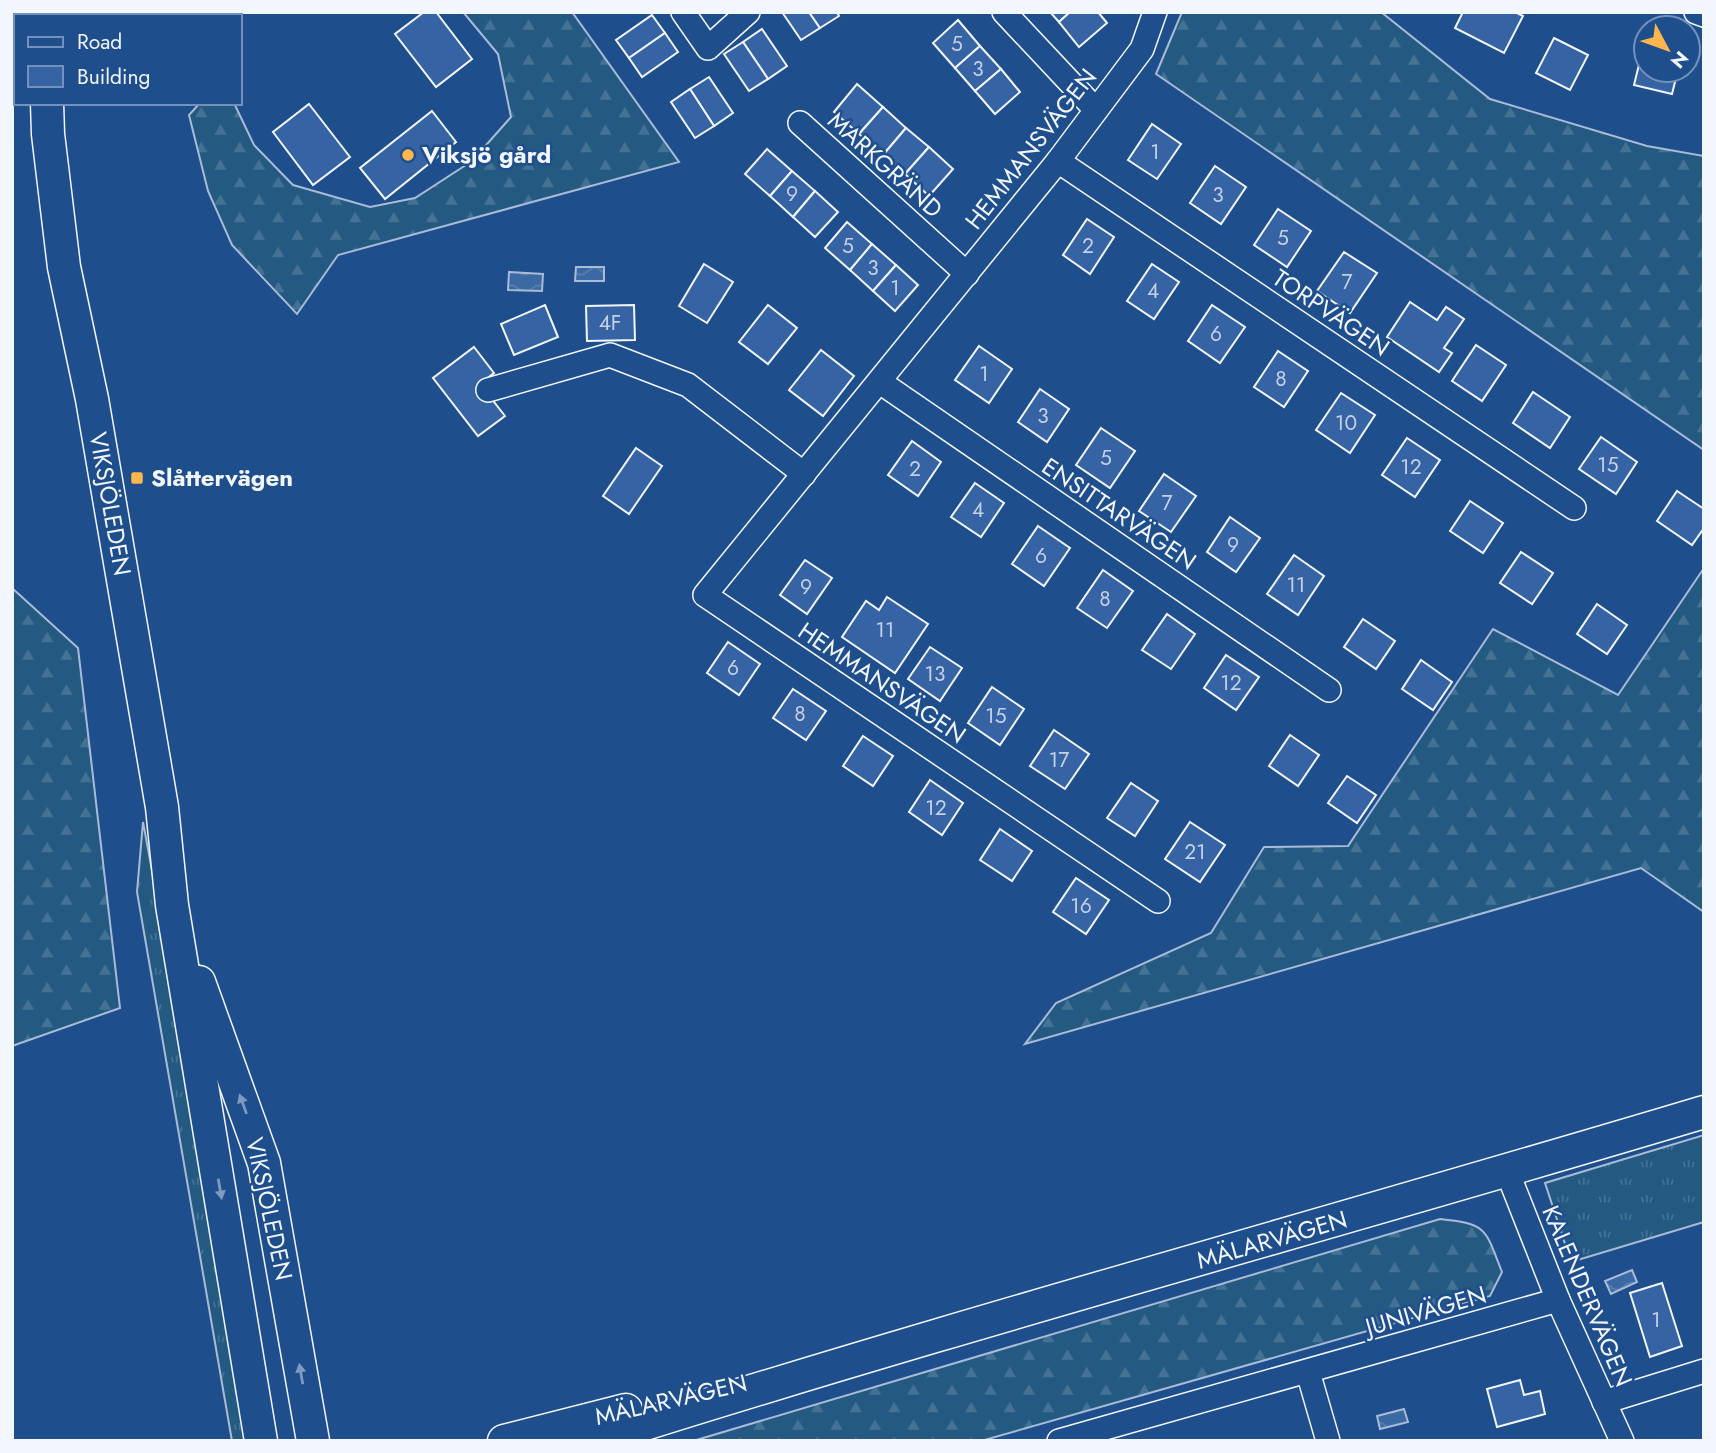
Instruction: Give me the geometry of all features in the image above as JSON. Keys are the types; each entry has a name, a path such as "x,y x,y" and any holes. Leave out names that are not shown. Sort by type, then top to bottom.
{"main road":[{"name":"VIKSJÖLEDEN","path":"47,105 64,267 92,399 157,780 172,905 261,1441"},
{"name":"VIKSJÖLEDEN","path":"172,905 264,1163 313,1441"},
{"name":"MÄLARVÄGEN","path":"591,1441 839,1362 1704,1112"},
{"name":"MÄLARVÄGEN","path":"504,1441 559,1425 839,1362"}],"street":[{"path":"683,12 708,48 748,12"},
{"path":"1004,12 1096,110"},
{"name":"HEMMANSVÄGEN","path":"1155,12 1142,49 1058,161 705,596 1158,901"},
{"path":"1696,12 1704,16"},
{"name":"MARKGRÄND","path":"800,123 967,274"},
{"name":"TORPVÄGEN","path":"1058,161 1574,508"},
{"path":"488,390 610,355 688,384 804,474"},
{"name":"ENSITTARVÄGEN","path":"880,382 1328,690"},
{"name":"KALENDERVÄGEN","path":"1507,1171 1558,1300 1622,1441"},
{"name":"JUNIVÄGEN","path":"1059,1441 1558,1300"},
{"path":"1604,1402 1704,1371"},
{"path":"1308,1372 1328,1441"}],"green space":[{"path":"463,12 572,12 679,162 338,255 297,314 232,245 208,191 189,115 198,105 235,105 254,145 293,185 370,207 415,198 472,161 511,117 498,54"},
{"path":"1182,12 1381,12 1490,99 1647,146 1704,156 1704,450 1156,74"},
{"path":"1704,568 1704,912 1641,868 1025,1044 1056,1003 1211,933 1264,847 1348,846 1493,629 1618,695"},
{"path":"12,588 78,648 120,1008 12,1046"},
{"path":"143,822 257,1441 232,1441 137,892"},
{"path":"1704,1135 1704,1222 1571,1262 1545,1183"},
{"path":"1440,1219 1468,1223 1483,1231 1488,1238 1502,1272 1490,1296 981,1441 693,1441"}],"water":[{"path":"576,267 604,267 604,281 575,281"},
{"path":"509,272 543,274 542,291 508,290"},
{"path":"1632,1270 1637,1282 1611,1294 1605,1281"},
{"path":"1404,1409 1408,1422 1380,1429 1377,1416"}],"building":[{"path":"424,12 436,12 472,59 436,87 395,34"},
{"path":"782,12 809,12 820,28 801,40"},
{"path":"809,12 837,12 839,16 820,28"},
{"path":"1050,12 1070,12 1059,22"},
{"path":"1070,12 1098,12 1107,23 1079,47 1059,22"},
{"path":"1463,12 1515,12 1523,16 1504,53 1455,28"},
{"path":"652,15 665,33 629,58 616,40"},
{"path":"958,20 980,46 955,68 933,43"},
{"path":"762,29 787,66 768,79 743,42"},
{"path":"665,33 678,52 642,77 629,58"},
{"path":"1554,38 1588,55 1570,90 1536,73"},
{"path":"743,42 768,79 749,91 724,54"},
{"path":"980,46 1001,69 975,91 955,68"},
{"path":"1001,69 1020,92 995,114 975,91"},
{"path":"709,77 733,113 714,126 690,89"},
{"path":"857,84 883,107 859,134 834,112"},
{"path":"1634,84 1674,84 1672,94"},
{"path":"690,89 714,126 695,138 671,102"},
{"path":"309,104 350,157 313,185 273,132"},
{"path":"883,107 906,128 883,155 859,134"},
{"name":"Viksjö gård","path":"432,111 456,142 385,199 360,168"},
{"path":"1152,124 1181,144 1157,179 1128,160"},
{"path":"906,128 929,147 905,174 883,155"},
{"path":"929,147 953,169 929,196 905,174"},
{"path":"767,149 792,171 770,196 745,174"},
{"path":"1215,166 1246,187 1221,224 1190,203"},
{"path":"792,171 815,191 793,217 770,196"},
{"path":"815,191 838,212 815,237 793,217"},
{"path":"1278,209 1311,231 1287,267 1254,245"},
{"path":"1087,219 1114,237 1090,274 1063,255"},
{"path":"847,222 872,244 850,270 825,248"},
{"path":"872,244 896,265 873,291 850,270"},
{"path":"1344,252 1377,273 1350,313 1317,291"},
{"path":"704,264 733,282 707,323 679,306"},
{"path":"1152,264 1179,282 1154,319 1127,301"},
{"path":"896,265 918,285 895,311 873,291"},
{"path":"1410,302 1437,320 1446,307 1464,319 1444,348 1452,353 1439,372 1387,337"},
{"path":"545,305 558,337 514,355 501,324"},
{"path":"634,305 635,340 587,341 586,306"},
{"path":"768,305 797,328 768,364 739,342"},
{"path":"1212,305 1245,327 1220,363 1188,341"},
{"path":"1476,345 1506,365 1482,401 1452,381"},
{"path":"979,346 1012,369 989,403 955,380"},
{"path":"474,347 494,373 480,384 505,416 478,436 433,378"},
{"path":"821,350 854,376 823,416 789,390"},
{"path":"1278,351 1308,371 1284,407 1254,387"},
{"path":"1040,389 1069,409 1047,442 1018,422"},
{"path":"1533,392 1570,417 1550,448 1513,423"},
{"path":"1341,393 1375,415 1350,453 1316,430"},
{"path":"1101,428 1135,451 1110,488 1076,465"},
{"path":"1601,437 1637,462 1616,494 1579,469"},
{"path":"1407,438 1440,460 1415,497 1382,475"},
{"path":"912,441 941,462 918,496 888,475"},
{"path":"636,448 662,466 629,514 603,496"},
{"path":"1164,474 1196,496 1171,532 1139,511"},
{"path":"975,483 1004,503 981,537 951,517"},
{"path":"1677,491 1704,509 1704,528 1692,545 1657,521"},
{"path":"1470,501 1503,523 1483,553 1450,531"},
{"path":"1230,517 1260,538 1236,572 1207,552"},
{"path":"1038,526 1070,548 1044,586 1012,564"},
{"path":"1521,552 1553,573 1532,604 1500,583"},
{"path":"1294,555 1324,576 1298,615 1267,594"},
{"path":"805,560 832,578 807,614 780,595"},
{"path":"1103,570 1133,591 1107,628 1077,608"},
{"path":"887,597 928,624 895,673 842,637 866,601 879,610"},
{"path":"1597,604 1627,625 1607,654 1577,634"},
{"path":"1167,614 1195,634 1171,669 1142,650"},
{"path":"1363,619 1395,641 1376,669 1344,647"},
{"path":"728,642 760,664 739,695 707,673"},
{"path":"930,647 962,668 940,701 908,679"},
{"path":"1226,655 1259,677 1236,710 1204,688"},
{"path":"1421,660 1452,682 1433,710 1402,689"},
{"path":"992,687 1024,709 1000,745 968,723"},
{"path":"793,689 826,711 806,740 773,718"},
{"path":"1054,730 1089,754 1065,789 1030,766"},
{"path":"1290,735 1319,755 1298,786 1269,766"},
{"path":"863,736 893,756 873,786 843,766"},
{"path":"1347,776 1376,795 1357,823 1328,803"},
{"path":"930,780 963,803 942,835 909,812"},
{"path":"1131,783 1158,801 1135,836 1107,818"},
{"path":"1190,822 1225,845 1200,882 1165,859"},
{"path":"1000,829 1032,851 1012,881 980,860"},
{"path":"1076,878 1109,900 1086,934 1053,912"},
{"path":"1662,1283 1682,1346 1650,1357 1630,1293"},
{"path":"1520,1380 1524,1395 1540,1391 1545,1414 1497,1427 1487,1389"}],"place":[{"name":"Viksjö gård","path":"408,155"},
{"name":"Slåttervägen","path":"137,478"}]}
